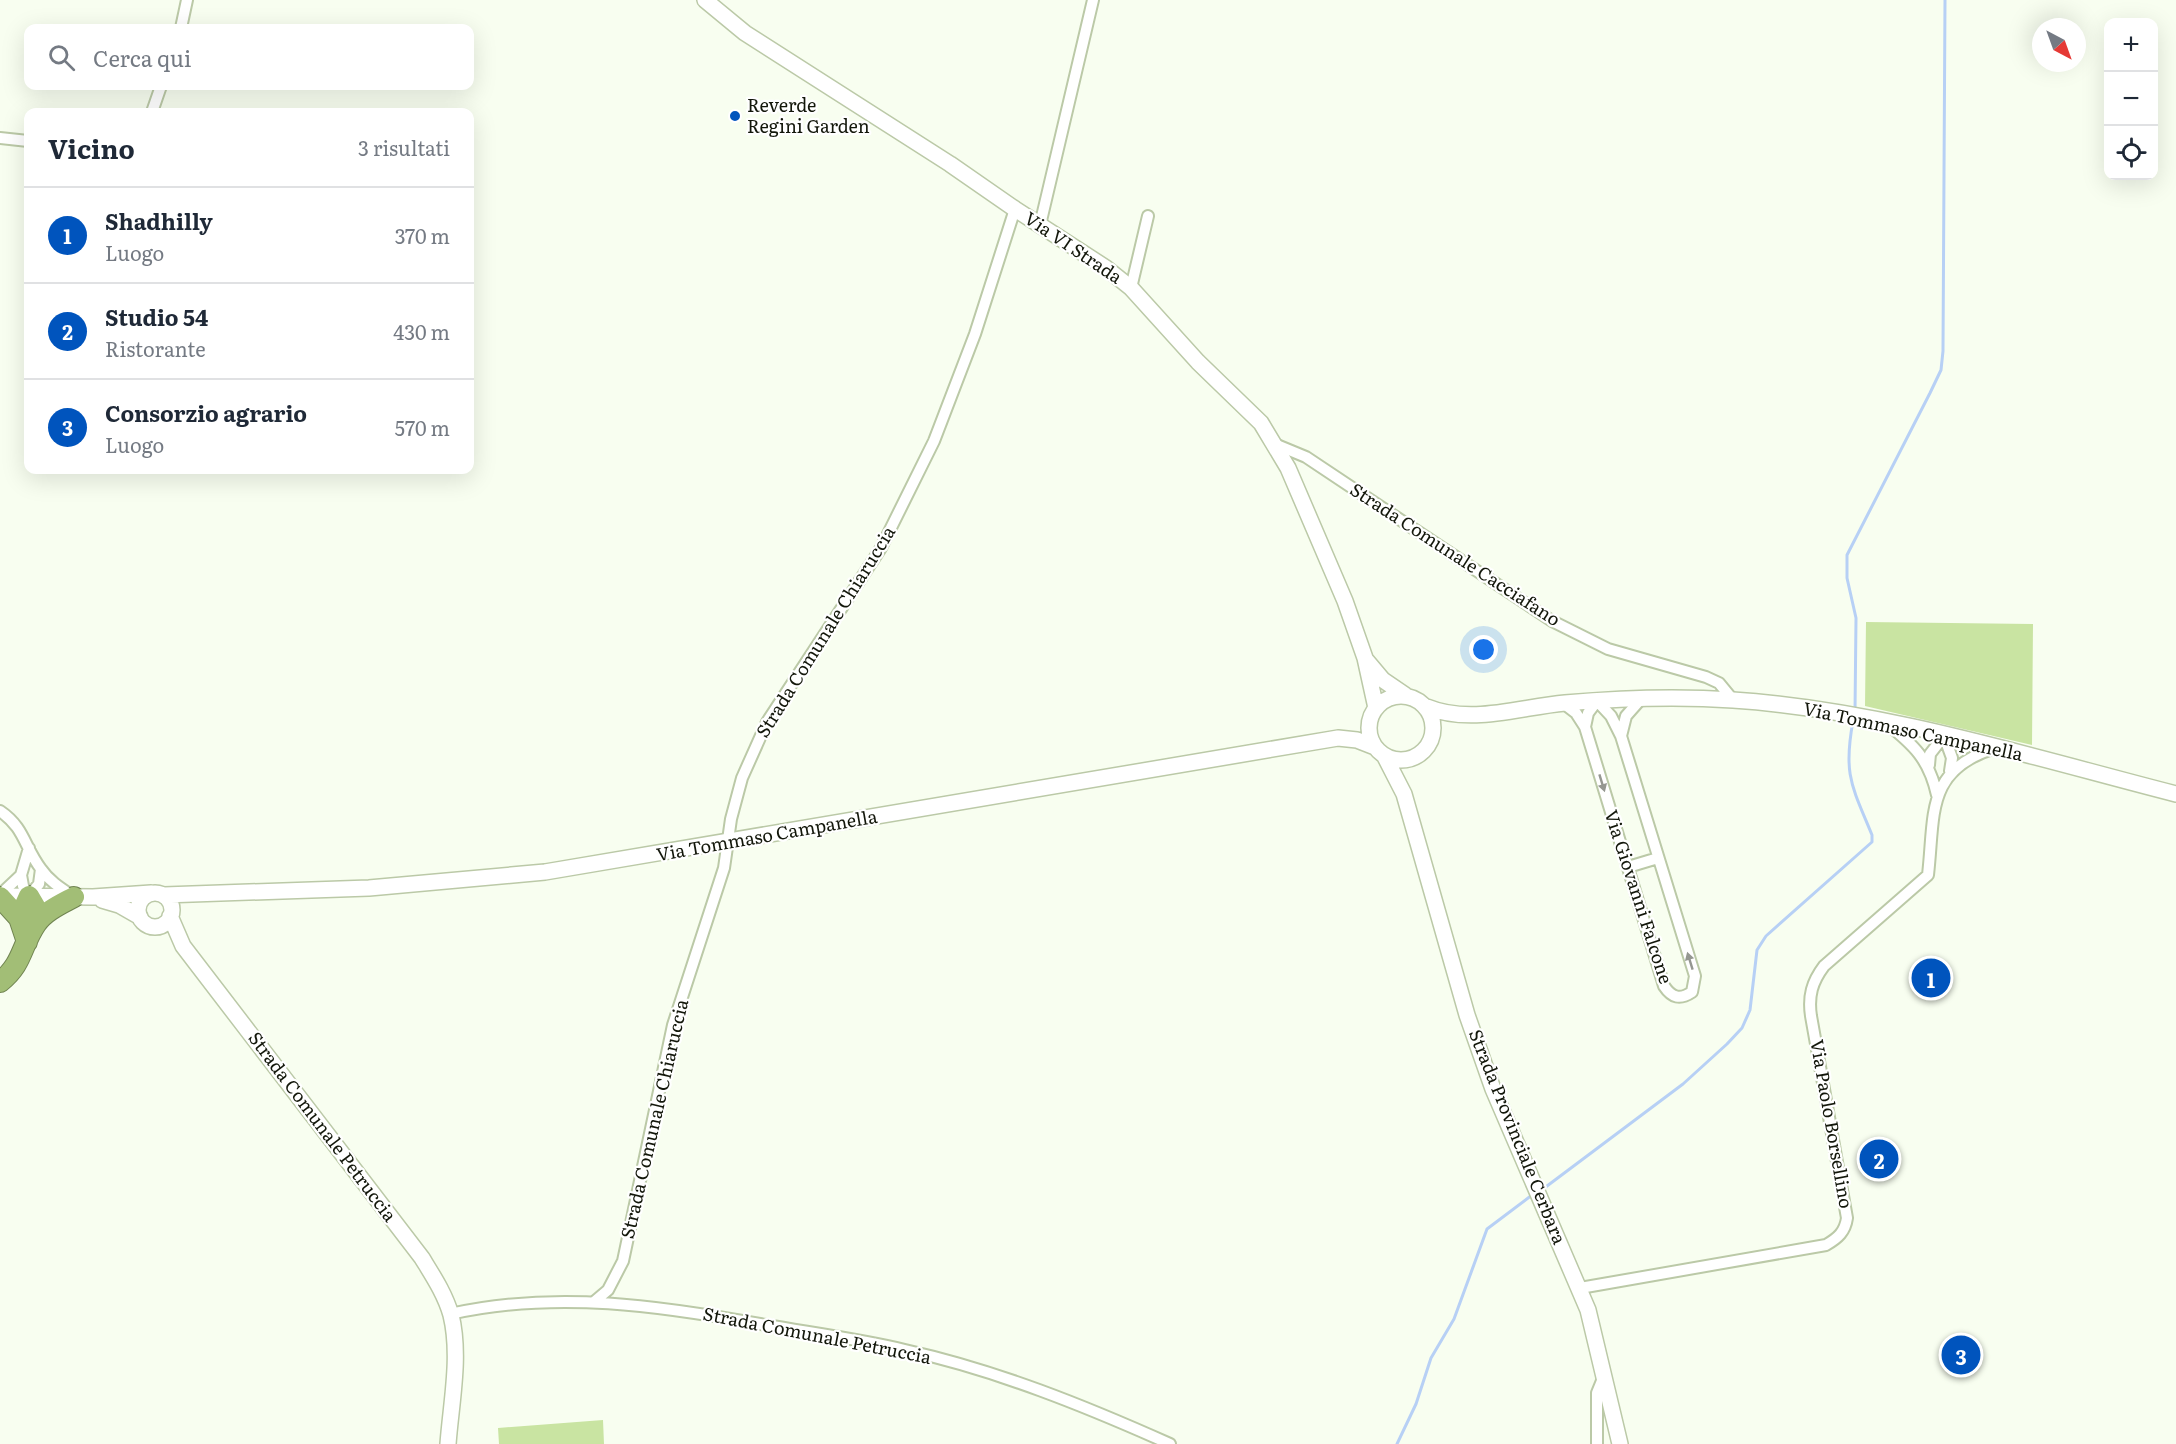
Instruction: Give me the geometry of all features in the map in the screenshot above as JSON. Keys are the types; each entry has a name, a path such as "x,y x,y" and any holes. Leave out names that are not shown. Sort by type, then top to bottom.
{"highway":[{"path":"0,896 28,920"},
{"path":"0,982 14,971 22,958 27,942 29,896"},
{"path":"28,920 54,907 84,897"}],"main road":[{"name":"Via VI Strada","path":"705,0 745,33 950,164 1106,268 1131,288 1198,362 1261,423 1276,445 1346,601 1365,658 1373,713"},
{"name":"Via VI Strada","path":"1365,658 1383,680 1405,695"},
{"path":"1373,713 1388,698 1405,695 1417,699 1427,708 1433,722 1431,740 1417,756 1407,774 1404,794"},
{"name":"Via Tommaso Campanella","path":"1427,708 1446,715 1467,716 1563,703 1641,699 1733,700 1884,722 2176,794"},
{"name":"Via Tommaso Campanella","path":"0,896 84,897 164,903 192,894 369,888 544,872 728,843 1338,738 1355,730 1373,713"},
{"name":"Strada Provinciale Cerbara","path":"1373,713 1369,733 1404,794 1479,1052 1588,1310 1605,1373 1620,1444"},
{"name":"Via Tommaso Campanella","path":"1431,740 1467,716"},
{"name":"Via Tommaso Campanella","path":"1338,738 1357,740 1380,751"},
{"path":"1380,751 1396,760 1417,756"},
{"name":"Via Tommaso Campanella","path":"84,897 119,905 146,921 160,926 164,903"},
{"path":"146,921 139,903 164,903"},
{"name":"Strada Comunale Petruccia","path":"164,903 183,946 422,1258 439,1286 450,1314 454,1357 448,1444"},
{"name":"Strada Comunale Petruccia","path":"146,921 183,946"}],"street":[{"path":"182,24 187,0"},
{"path":"1040,225 1093,0"},
{"path":"153,108 160,90"},
{"path":"0,138 24,141"},
{"name":"Strada Comunale Chiaruccia","path":"595,1300 608,1290 623,1261 673,1024 721,877 742,778 767,722 881,548 934,441 975,334 1015,209"},
{"path":"1131,288 1148,216"},
{"name":"Strada Comunale Cacciafano","path":"1276,445 1306,457 1552,621 1608,649 1706,677 1719,683 1733,700"},
{"path":"1621,736 1626,716 1641,699"},
{"path":"1585,727 1588,713 1597,701"},
{"name":"Via Giovanni Falcone","path":"1563,703 1576,713 1585,727 1665,986 1669,994 1677,998 1685,997 1692,992 1695,976 1621,736 1611,716 1597,701"},
{"name":"Via Paolo Borsellino","path":"1580,1288 1826,1245 1838,1238 1846,1227 1847,1218 1811,1016 1813,981 1824,966 1928,875 1937,795 1929,765 1917,750 1884,722"},
{"path":"1929,765 1930,754 1944,736"},
{"path":"1944,736 1952,758 1950,771"},
{"name":"Via Paolo Borsellino","path":"1937,795 1950,771 1977,754 1995,748"},
{"path":"0,811 12,819 22,831 41,869 55,884 84,897"},
{"path":"29,848 21,875 23,886 29,896 39,884 41,869"},
{"path":"1628,867 1658,858"},
{"path":"0,896 21,875"},
{"name":"Strada Comunale Petruccia","path":"450,1314 525,1302 595,1300 728,1318 904,1350 971,1367 1098,1412 1170,1444"},
{"path":"1597,1444 1597,1393 1605,1373"}],"green space":[{"path":"1866,622 2033,624 2032,745 1865,706"},
{"path":"603,1420 604,1444 499,1444 498,1428"}],"waterway":[{"path":"1855,712 1856,618 1847,578 1847,555 1941,370 1945,0"},
{"path":"1543,1189 1683,1084 1727,1044 1742,1028 1750,1010 1757,950 1766,936 1872,842 1872,835 1855,792 1849,768 1853,721"},
{"path":"1397,1444 1416,1404 1431,1358 1454,1319 1487,1229 1532,1195"}],"place":[{"name":"Reverde Regini Garden","path":"735,116"},
{"name":"Shadhilly","path":"1931,978"},
{"name":"Studio 54","path":"1879,1159"},
{"name":"Consorzio agrario","path":"1961,1355"}]}
